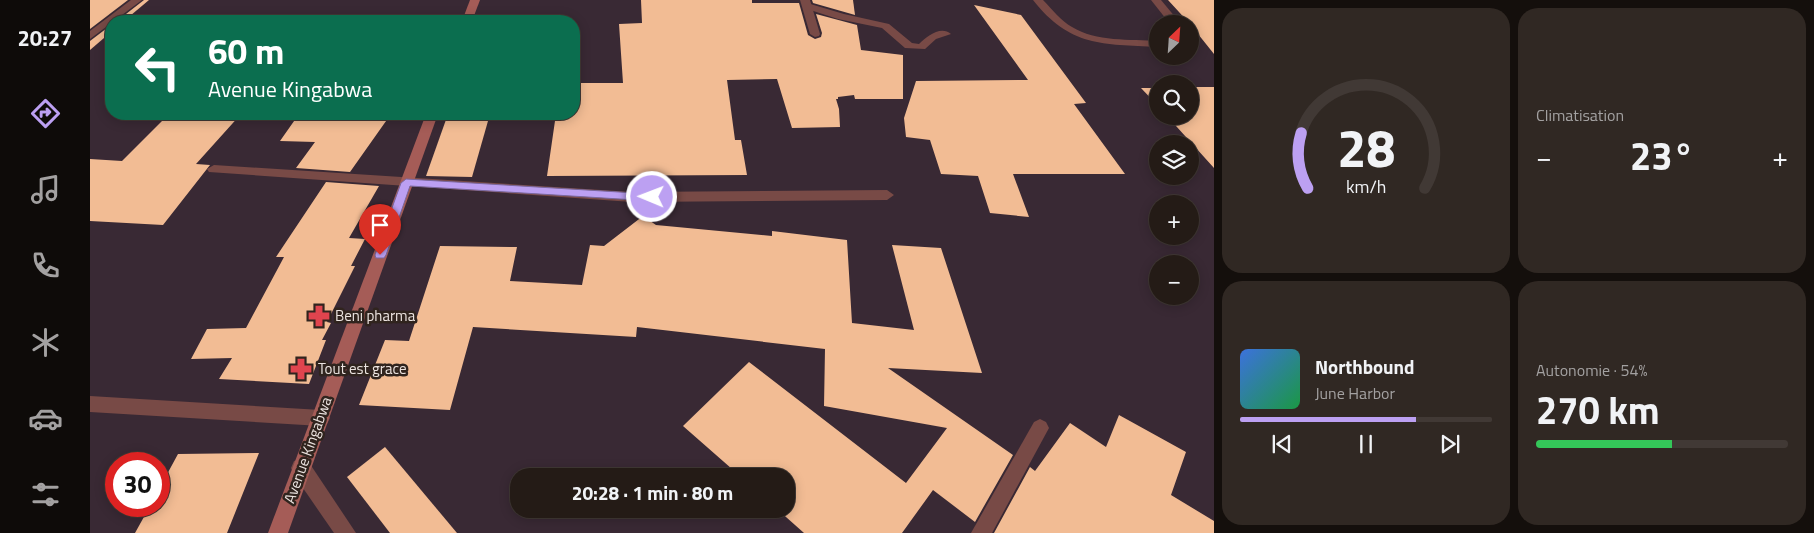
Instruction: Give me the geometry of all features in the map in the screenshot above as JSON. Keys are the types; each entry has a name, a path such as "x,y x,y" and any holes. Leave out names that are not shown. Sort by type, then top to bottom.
{"street":[{"path":"117,15 137,0"},
{"path":"469,15 475,0"},
{"path":"1038,0 1058,21 1070,30 1085,37 1149,43"},
{"path":"1156,0 1168,15"},
{"path":"806,3 815,34"},
{"path":"806,3 842,17 885,26 909,46 922,47 933,36 946,34"},
{"path":"90,36 105,25"},
{"name":"Avenue Kingabwa","path":"278,533 430,120"},
{"path":"214,169 632,197 887,196"},
{"path":"90,404 321,418"},
{"path":"982,533 1040,428"},
{"path":"301,468 346,533"}],"shaded area":[{"path":"90,0 1214,0 1214,533 90,533"}],"building":[{"path":"90,0 128,0 108,15 105,15 105,18 90,29"},
{"path":"144,0 149,0 131,15 125,15"},
{"path":"641,0 752,0 752,3 799,3 808,35 815,39 821,37 822,33 816,14 857,25 861,50 903,55 903,99 855,99 854,95 838,97 836,99 839,109 840,127 792,128 777,79 727,80 735,140 741,140 747,175 547,176 555,120 580,120 580,83 623,83 619,24 642,23"},
{"path":"812,0 853,0 855,15 813,3"},
{"path":"1168,0 1214,0 1214,54 1199,35 1199,15 1182,15"},
{"path":"974,5 1021,15 1086,103 1074,104 1125,174 1013,174 1029,217 990,213 978,176 941,174 930,140 906,137 904,118 916,81 1028,80"},
{"path":"105,30 105,37 90,50 90,41"},
{"path":"1199,87 1214,87 1214,168 1199,151 1199,135 1184,135 1175,125 1199,125"},
{"path":"1141,88 1149,88 1149,96"},
{"path":"163,120 236,120 196,164 210,165 163,225 90,221 90,159 122,161"},
{"path":"295,120 387,120 350,172 296,168 315,142 280,141"},
{"path":"446,120 488,120 472,177 426,176"},
{"path":"326,182 379,186 349,238 365,239 351,266 355,266 327,322 331,323 322,340 326,340 309,384 219,379 232,358 191,359 207,329 246,328 284,257 276,257"},
{"path":"643,216 656,225 772,236 772,231 847,240 852,323 914,330 892,245 941,248 982,373 888,368 1013,455 975,522 933,490 902,533 804,533 787,518 795,518 795,468 731,468 683,426 749,362 906,483 947,428 824,406 825,349 637,327 636,337 473,327 450,410 359,405 385,340 409,341 440,246 517,247 510,281 582,285 590,245 604,246"},
{"path":"1119,415 1186,452 1171,495 1214,521 1214,533 994,533 1030,467 1035,471 1070,423 1106,447"},
{"path":"385,447 457,533 390,533 347,477"},
{"path":"259,453 227,533 135,533 144,517 170,517 170,469 178,454"}],"place":[{"name":"Beni pharma","path":"319,316"},
{"name":"Tout est grace","path":"301,369"}],"route":[{"path":"380,255 406,183 652,197"}]}
